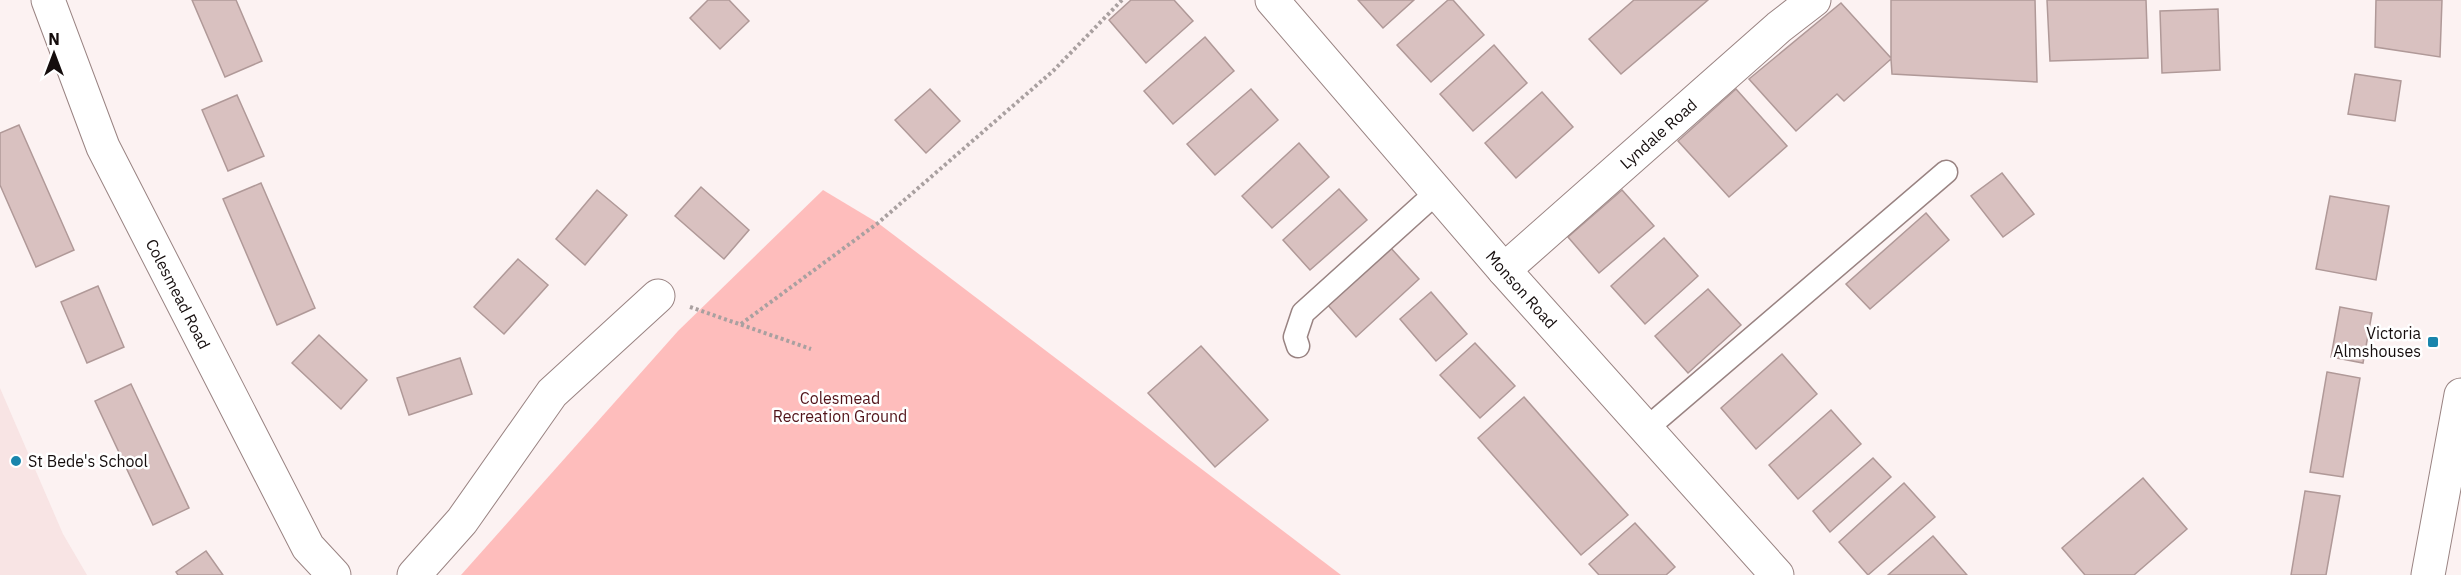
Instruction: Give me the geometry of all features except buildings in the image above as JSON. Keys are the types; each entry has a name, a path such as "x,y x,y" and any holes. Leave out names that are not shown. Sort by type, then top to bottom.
{"street":[{"name":"Colesmead Road","path":"48,0 103,147 308,547 334,575"},
{"name":"Monson Road","path":"1272,0 1504,270 1777,575"},
{"name":"Lyndale Road","path":"1504,270 1753,49 1814,0"},
{"path":"414,575 462,521 552,393 658,296"},
{"path":"2428,575 2461,395"}],"lane":[{"path":"1646,429 1946,172"},
{"path":"1298,346 1294,337 1303,313 1437,192"}],"path":[{"path":"741,324 878,223 1053,71 1122,0"},
{"path":"658,296 811,349"}],"shaded area":[{"name":"St Bede's School","path":"0,388 63,534 87,575 0,575"}],"green space":[{"name":"Colesmead Recreation Ground","path":"823,190 878,223 1341,575 461,575 678,331"}],"place":[{"name":"Victoria Almshouses","path":"2433,342"},
{"name":"St Bede's School","path":"16,461"}]}
